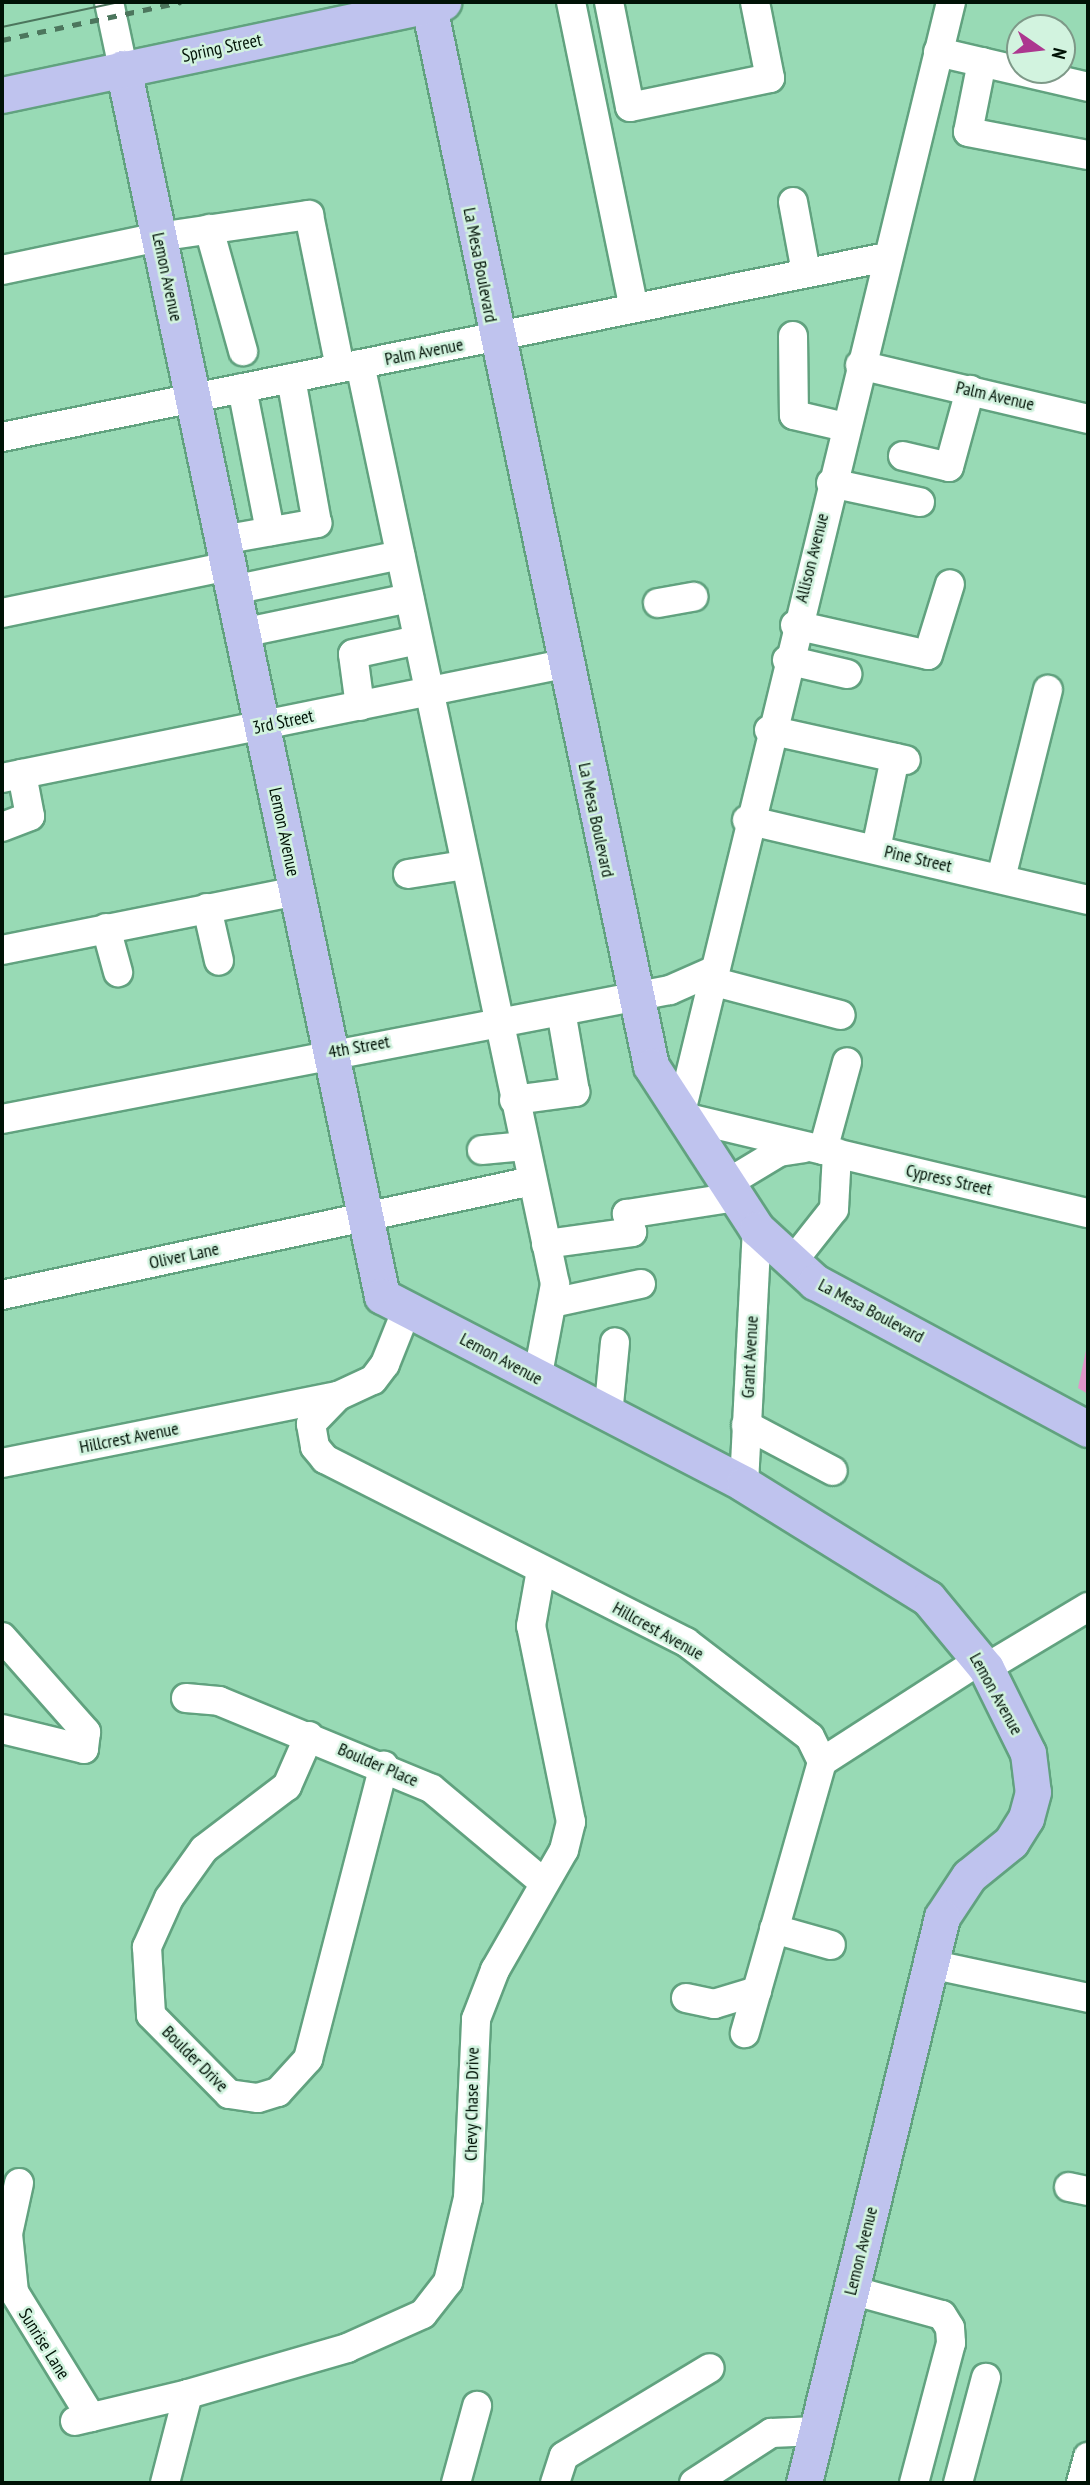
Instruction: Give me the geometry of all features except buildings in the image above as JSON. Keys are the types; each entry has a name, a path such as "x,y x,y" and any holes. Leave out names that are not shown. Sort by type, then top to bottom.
{"main road":[{"name":"Spring Street","path":"2,95 433,3"},
{"name":"La Mesa Boulevard","path":"433,3 494,338 632,996 652,1066 680,1116 757,1229 815,1282 1088,1429"},
{"name":"Lemon Avenue","path":"123,68 382,1296 537,1379 744,1484 928,1598 984,1664 1028,1753 1033,1792 1020,1830 969,1876 950,1903 930,1965 817,2431 809,2482"}],"street":[{"name":"Lemon Avenue","path":"109,2 123,68"},
{"path":"571,2 596,113 633,304"},
{"path":"609,2 630,107"},
{"path":"596,113 770,78 755,2"},
{"name":"Allison Avenue","path":"680,1116 747,820 887,257 962,57 951,2"},
{"path":"1088,87 962,57 968,132 1088,155"},
{"path":"793,202 806,272"},
{"path":"2,270 158,237 309,215 400,555 555,1284 537,1379"},
{"path":"209,229 243,351"},
{"name":"Palm Avenue","path":"2,438 494,338 633,304 887,257"},
{"path":"793,336 794,415 845,427"},
{"name":"Palm Avenue","path":"860,365 1088,419"},
{"path":"228,565 270,531 317,523 291,378"},
{"path":"242,388 270,531"},
{"path":"902,456 949,467 970,390"},
{"path":"831,483 920,502"},
{"path":"2,613 228,565 400,555"},
{"path":"795,625 928,655 950,584"},
{"path":"658,603 693,597"},
{"path":"242,633 409,598"},
{"path":"360,706 353,654 418,640"},
{"path":"787,660 848,674"},
{"name":"3rd Street","path":"12,776 564,664"},
{"path":"1001,878 1048,690"},
{"path":"769,730 900,759 876,849"},
{"path":"2,827 30,816 12,776"},
{"name":"Pine Street","path":"747,820 1088,900"},
{"path":"408,874 465,865"},
{"path":"2,950 297,891"},
{"path":"207,908 219,961"},
{"path":"106,928 118,972"},
{"path":"712,976 841,1016"},
{"name":"4th Street","path":"2,1119 330,1052 498,1024 689,984 712,976"},
{"path":"514,1100 575,1092 561,1011"},
{"path":"793,1261 834,1209 823,1150 847,1062"},
{"name":"Cypress Street","path":"680,1116 1088,1213"},
{"path":"482,1150 524,1146"},
{"name":"Cypress Street","path":"730,1190 779,1152 823,1150"},
{"name":"Oliver Lane","path":"2,1295 532,1181"},
{"path":"546,1244 632,1232 627,1214 730,1190"},
{"name":"Grant Avenue","path":"744,1484 757,1229"},
{"path":"552,1303 641,1284"},
{"name":"Hillcrest Avenue","path":"2,1464 338,1396 373,1380 407,1309"},
{"path":"608,1415 615,1342"},
{"name":"Hillcrest Avenue","path":"338,1396 311,1424 319,1454 686,1642 799,1723 821,1762"},
{"path":"746,1425 833,1471"},
{"name":"Chevy Chase Drive","path":"83,2419 188,2394 347,2348 423,2314 448,2282 468,2198 476,2019 495,1970 564,1850 571,1809 531,1626 541,1570"},
{"path":"745,2033 821,1762 984,1664 1088,1607"},
{"path":"2,1637 86,1732 84,1749 2,1729"},
{"name":"Boulder Place","path":"186,1698 219,1701 384,1766 432,1789 544,1883"},
{"name":"Boulder Drive","path":"309,1736 287,1787 204,1849 169,1898 147,1947 151,2015 229,2094 258,2098 278,2092 308,2059 384,1766"},
{"path":"774,1929 831,1945"},
{"path":"930,1965 1088,1998"},
{"path":"686,1998 714,2004 757,1991"},
{"name":"Sunrise Lane","path":"19,2183 8,2234 14,2292 83,2419"},
{"path":"851,2290 942,2315 951,2343 914,2483"},
{"path":"555,2483 564,2456 710,2368"},
{"path":"958,2483 986,2378"},
{"path":"165,2483 188,2394"},
{"path":"456,2483 477,2406"},
{"path":"694,2483 771,2434 817,2431"},
{"path":"1082,2483 1088,2457"}],"shaded area":[{"path":"1088,1341 1088,1394 1078,1388"}],"tram line":[{"path":"2,27 120,2"}],"railway":[{"path":"2,40 181,2"}]}
